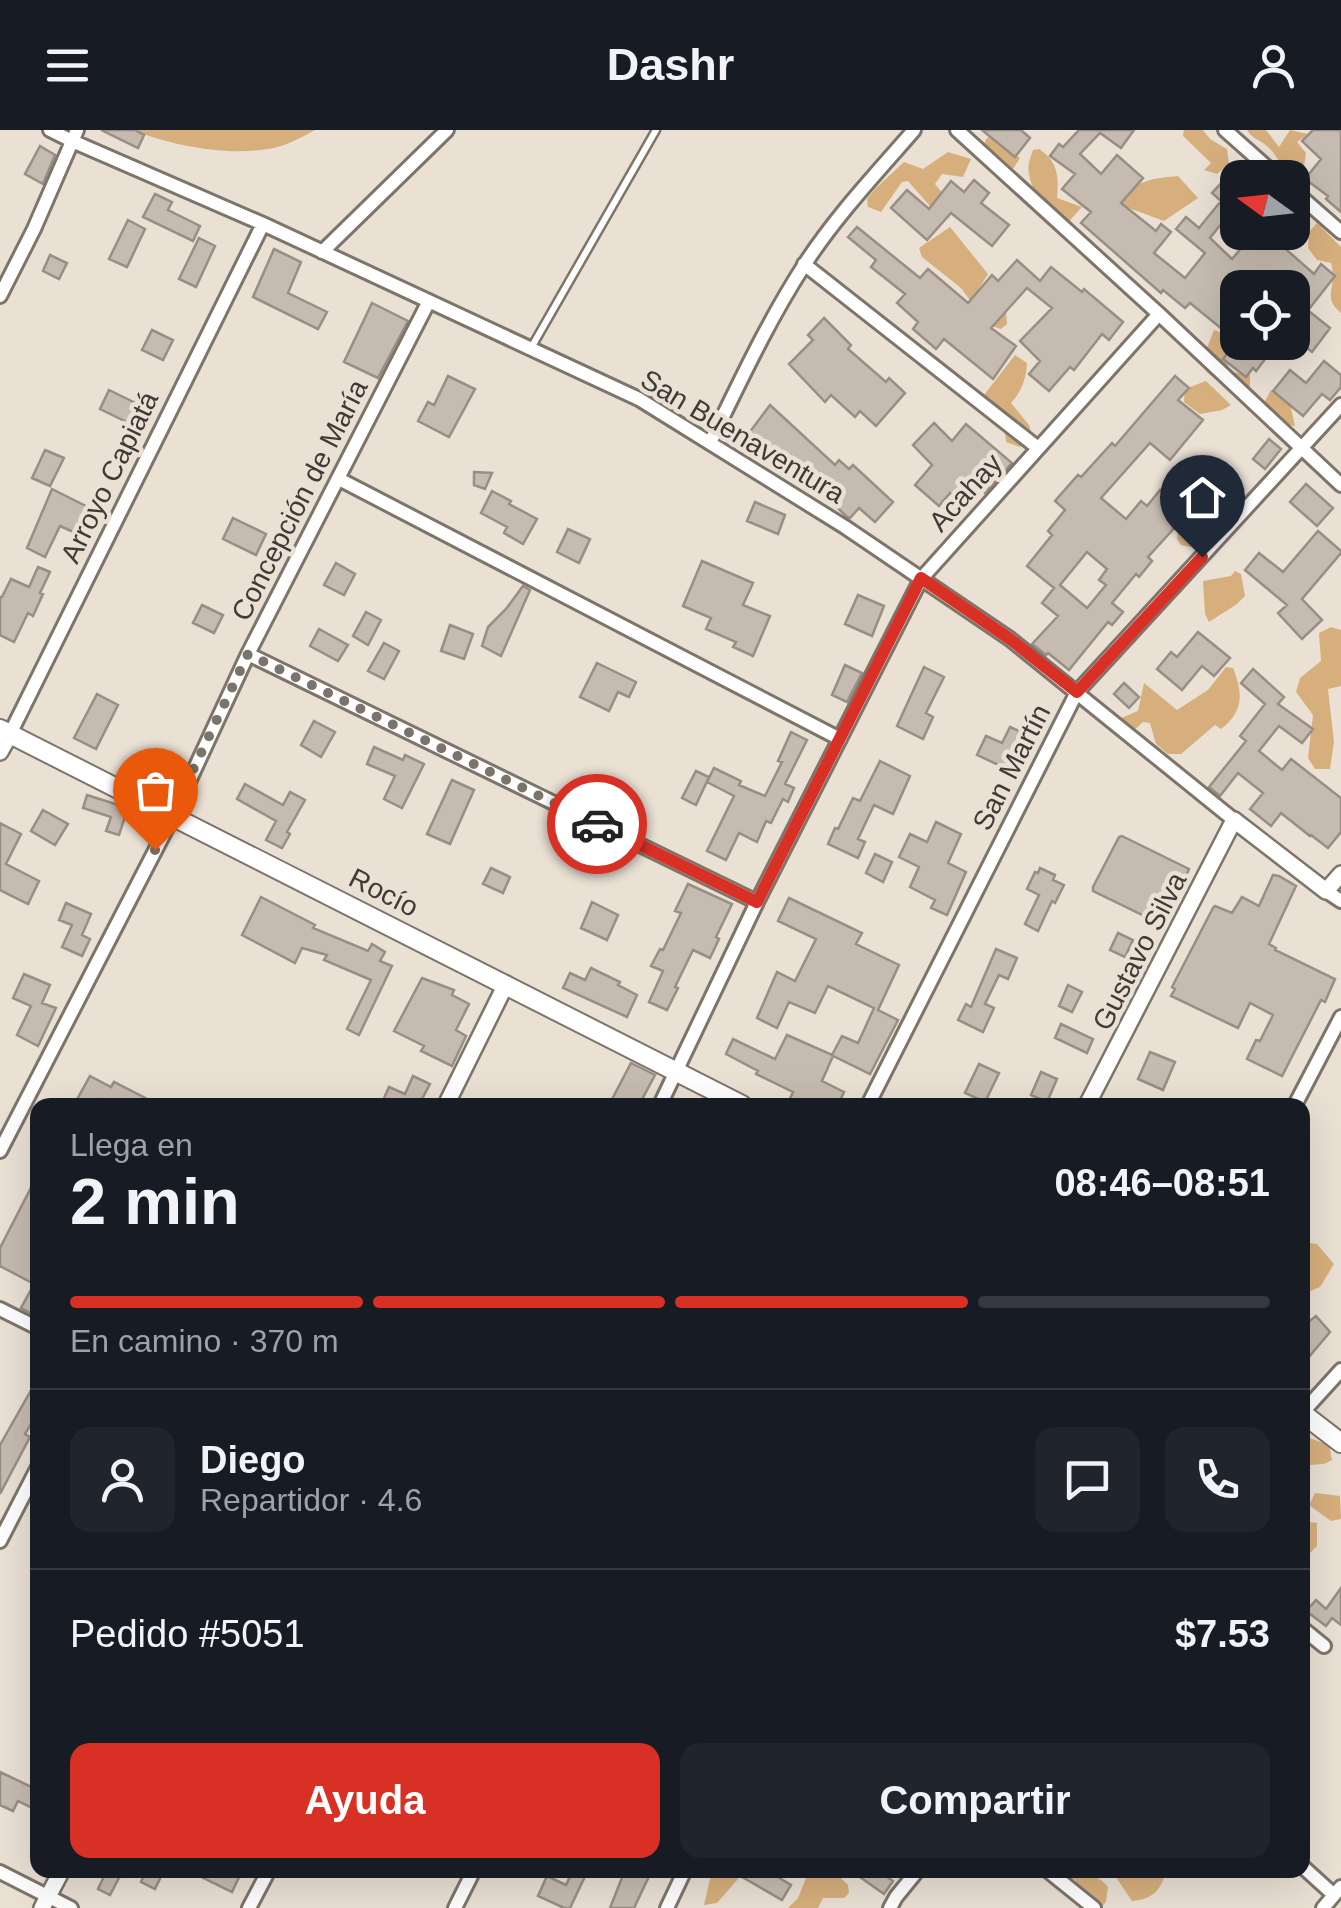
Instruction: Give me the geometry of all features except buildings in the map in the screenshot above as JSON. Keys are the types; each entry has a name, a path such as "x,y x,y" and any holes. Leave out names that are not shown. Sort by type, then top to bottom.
{"main road":[{"name":"Rocío","path":"5,732 728,1098"},
{"path":"1310,1419 1341,1443"}],"street":[{"name":"San Buenaventura","path":"50,130 74,136 638,399 845,526 1010,639 1341,901"},
{"path":"322,252 447,130"},
{"path":"710,444 759,342 804,264 914,130"},
{"path":"957,130 1341,485"},
{"path":"1225,130 1259,160"},
{"path":"0,296 74,136"},
{"path":"1310,205 1341,232"},
{"name":"Arroyo Capiatá","path":"0,752 5,732 263,224"},
{"path":"804,264 1038,448"},
{"name":"Concepción de María","path":"0,1151 429,302"},
{"name":"Acahay","path":"663,1098 757,902 921,578 1160,314"},
{"name":"San Martín","path":"872,1098 1077,692 1341,405"},
{"path":"339,479 840,738"},
{"path":"248,654 757,902"},
{"name":"Gustavo Silva","path":"1092,1098 1234,820"},
{"path":"1326,890 1341,874"},
{"path":"449,1098 506,984"},
{"path":"1299,1098 1341,1016"},
{"path":"0,1309 30,1324"},
{"path":"1310,1404 1341,1370"},
{"path":"0,1541 30,1483"},
{"path":"1310,1635 1324,1646"},
{"path":"0,1872 45,1902 72,1908"},
{"path":"1310,1872 1338,1891 1323,1908"},
{"path":"45,1902 58,1878"},
{"path":"249,1908 264,1878"},
{"path":"455,1908 470,1878"},
{"path":"666,1908 681,1878"},
{"path":"890,1908 911,1878"},
{"path":"1057,1878 1094,1908"}],"lane":[{"path":"530,349 656,130"}],"shaded area":[{"path":"133,130 315,130 270,149 230,151 168,142"},
{"path":"1184,130 1203,130 1227,149 1228,160 1220,160 1217,174 1204,170 1211,163 1183,136"},
{"path":"1247,130 1266,130 1279,147 1290,130 1308,134 1297,142 1306,153 1305,160 1278,160"},
{"path":"991,135 1020,158 1011,172 1005,173 984,146"},
{"path":"1039,149 1056,170 1057,198 1082,207 1063,228 1046,212 1031,181 1030,159 1033,150"},
{"path":"948,152 971,159 963,177 942,174 935,184 952,205 949,218 943,221 908,181 902,182 881,212 868,207 867,199 904,162 923,169"},
{"path":"1178,176 1198,198 1164,221 1126,207 1118,198 1146,181"},
{"path":"1317,223 1341,247 1341,313 1332,302 1331,263 1317,260 1310,250 1310,231"},
{"path":"950,227 988,274 978,290 1006,311 1007,324 1001,329 988,325 961,288 922,257 919,248"},
{"path":"1214,330 1220,332 1220,360 1228,360 1227,371 1250,375 1250,389 1243,391 1210,375 1204,364"},
{"path":"1015,355 1027,363 1023,385 1011,403 1029,425 1033,439 1020,447 1006,442 1003,414 985,403 984,395"},
{"path":"1206,381 1231,405 1200,414 1184,402 1185,389"},
{"path":"1271,390 1284,393 1295,426 1272,423 1264,403"},
{"path":"1204,511 1232,511 1229,531 1195,548 1181,545 1178,529 1199,526"},
{"path":"1235,571 1241,574 1245,596 1209,622 1203,581 1231,576"},
{"path":"1331,627 1341,630 1341,686 1328,689 1334,742 1330,769 1315,769 1308,758 1313,715 1296,692 1300,678 1321,661 1319,633"},
{"path":"1226,667 1233,668 1239,686 1238,708 1221,729 1215,725 1181,754 1168,754 1156,744 1150,723 1143,722 1132,732 1119,719 1138,711 1144,683 1177,710 1208,690"},
{"path":"1310,1243 1317,1244 1334,1264 1320,1287 1310,1291"},
{"path":"1310,1438 1329,1445 1332,1460 1310,1465"},
{"path":"1315,1493 1340,1496 1341,1519 1331,1521 1310,1503"},
{"path":"1310,1522 1317,1523 1317,1546 1310,1553"},
{"path":"710,1878 738,1878 717,1903 704,1905"},
{"path":"806,1878 841,1878 848,1885 849,1893 844,1898 823,1898 818,1908 788,1908 798,1898"},
{"path":"1063,1878 1101,1880 1108,1887 1106,1902 1100,1908 1086,1908 1075,1880"},
{"path":"1116,1878 1164,1878 1155,1893 1132,1901"}],"way so far":[{"path":"155,850 248,654 597,824"}],"route":[{"path":"597,824 757,902 921,578 1010,639 1077,692 1202,557"}]}
